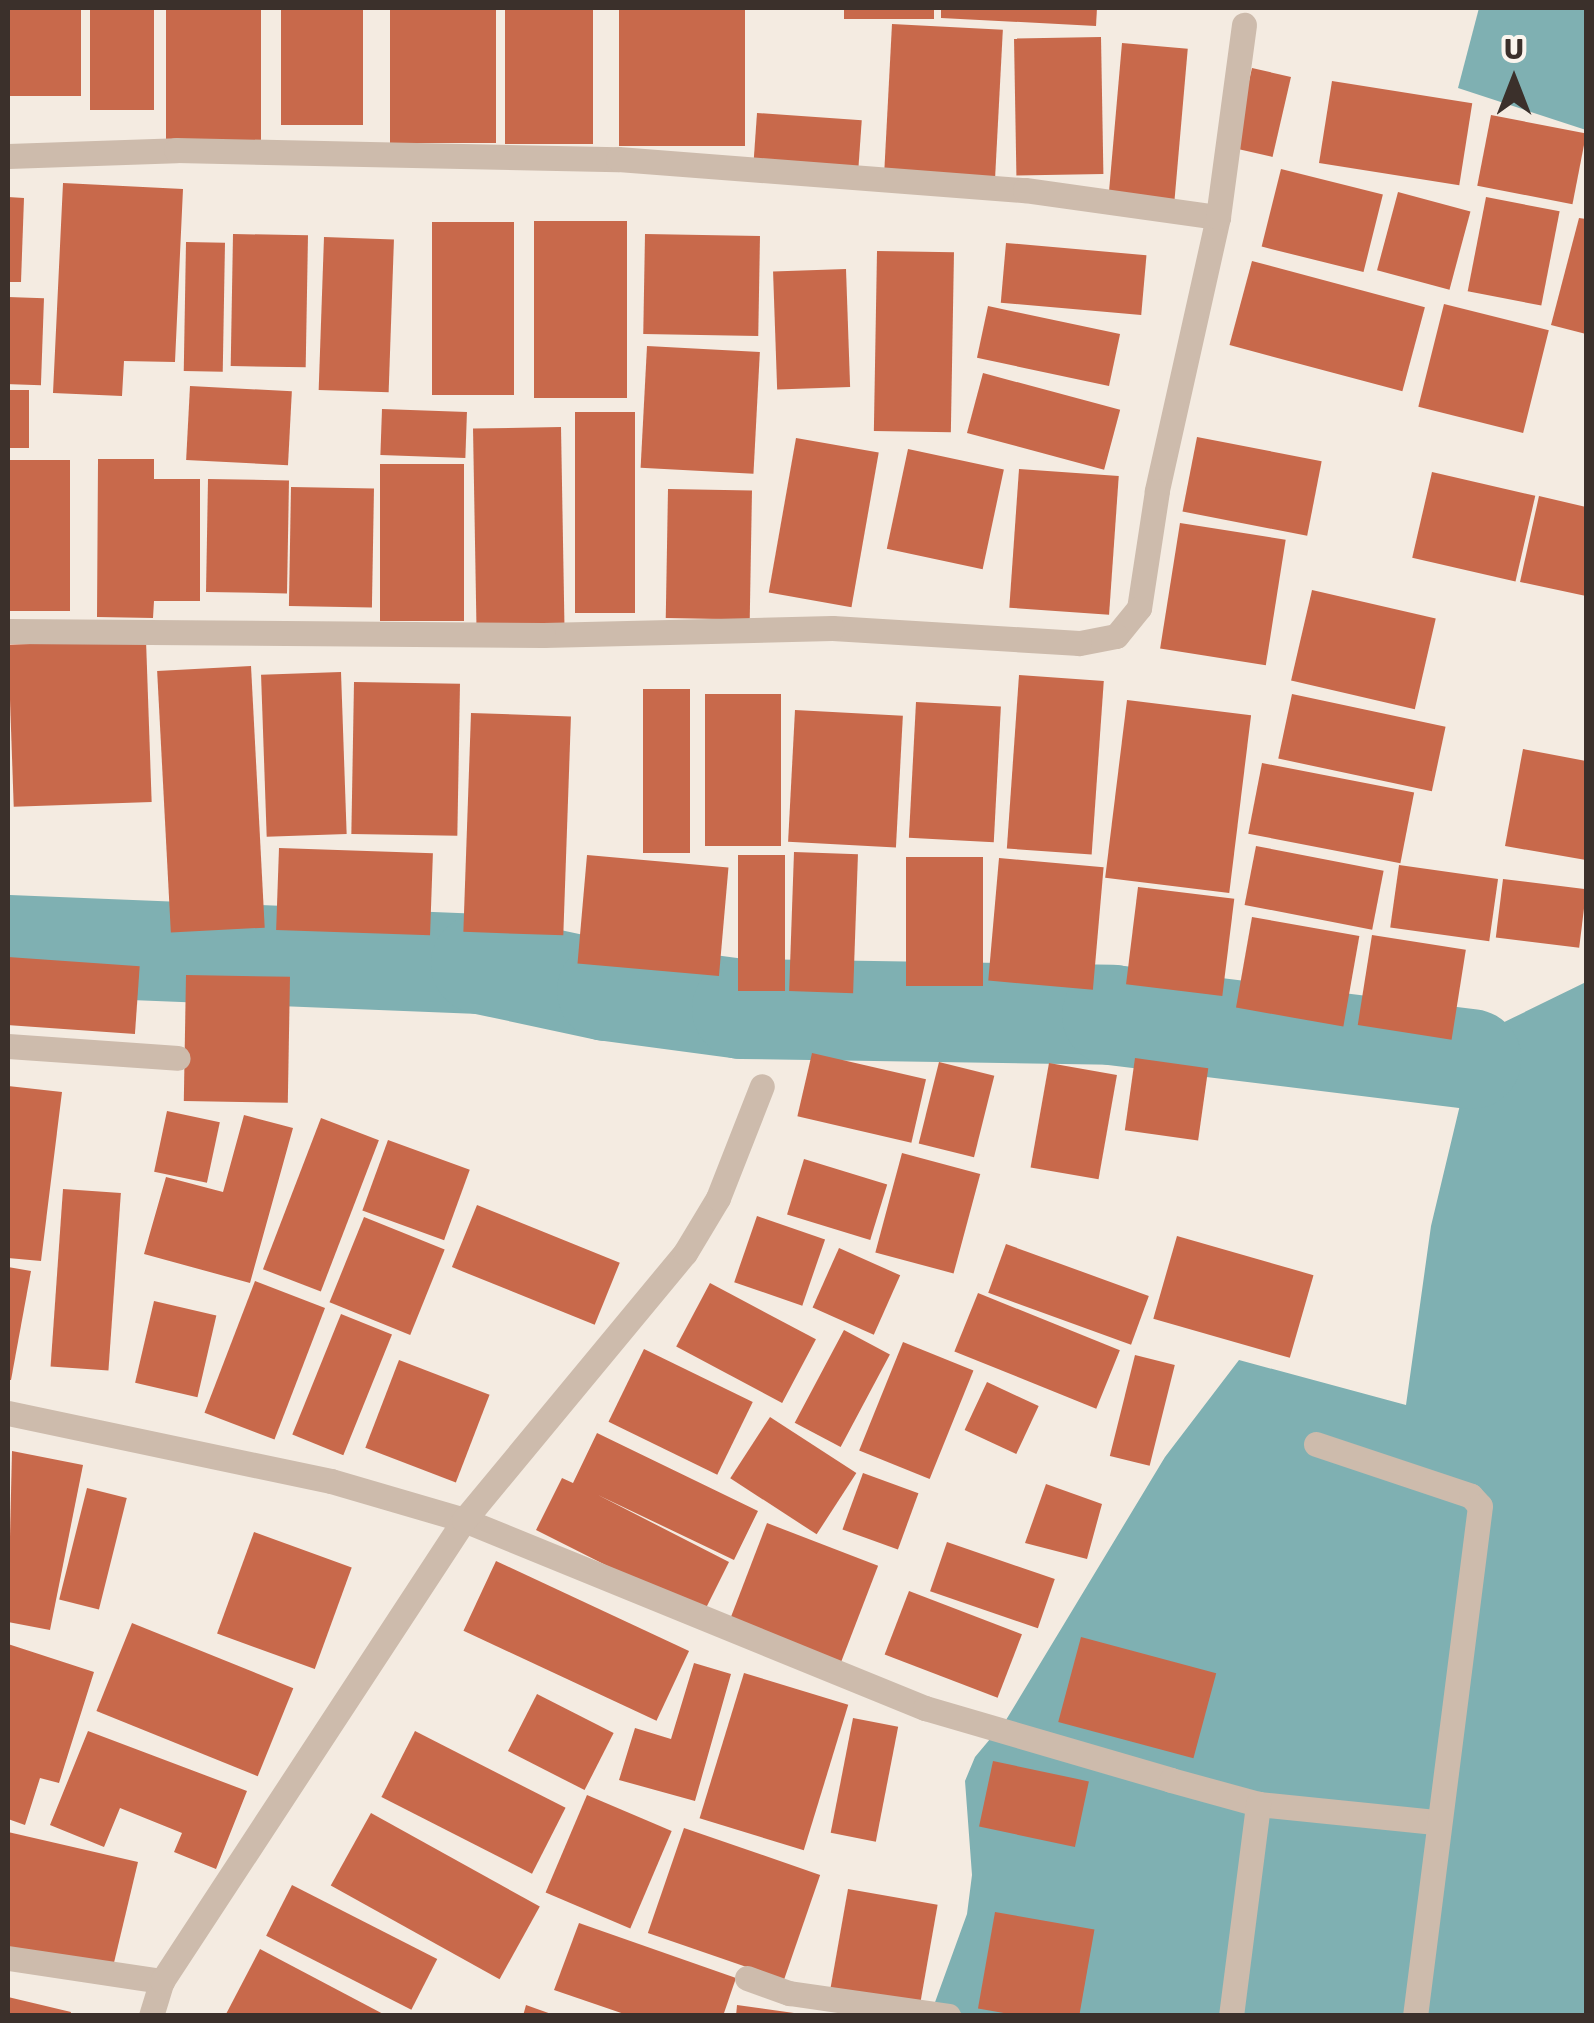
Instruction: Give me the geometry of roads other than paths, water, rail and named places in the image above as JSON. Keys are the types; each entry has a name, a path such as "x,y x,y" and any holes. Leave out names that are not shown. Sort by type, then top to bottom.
{"street":[{"path":"8,631 543,635 832,628 1079,643 1116,636 1139,608 1157,492 1218,217 1244,25"},
{"path":"8,156 176,150 618,160 1025,190 1218,217"},
{"path":"8,1046 178,1058"},
{"path":"151,2016 162,1982 464,1520 685,1253 718,1198 762,1086"},
{"path":"8,1414 331,1481 464,1520 925,1708 1258,1804 1435,1822"},
{"path":"1316,1444 1470,1496 1480,1506 1435,1822 1415,2016"},
{"path":"1231,2016 1258,1804"},
{"path":"8,1958 162,1982"},
{"path":"746,1978 789,1992 948,2016"}],"water":[{"path":"1479,8 1586,8 1586,130 1458,88"},
{"path":"1586,982 1586,2015 930,2016 967,1914 972,1875 965,1781 975,1757 1006,1720 1165,1457 1239,1360 1406,1405 1431,1226 1471,1059 1488,1030"}],"waterway":[{"path":"8,945 481,964 607,991 742,1009 1112,1015 1471,1059"}]}
